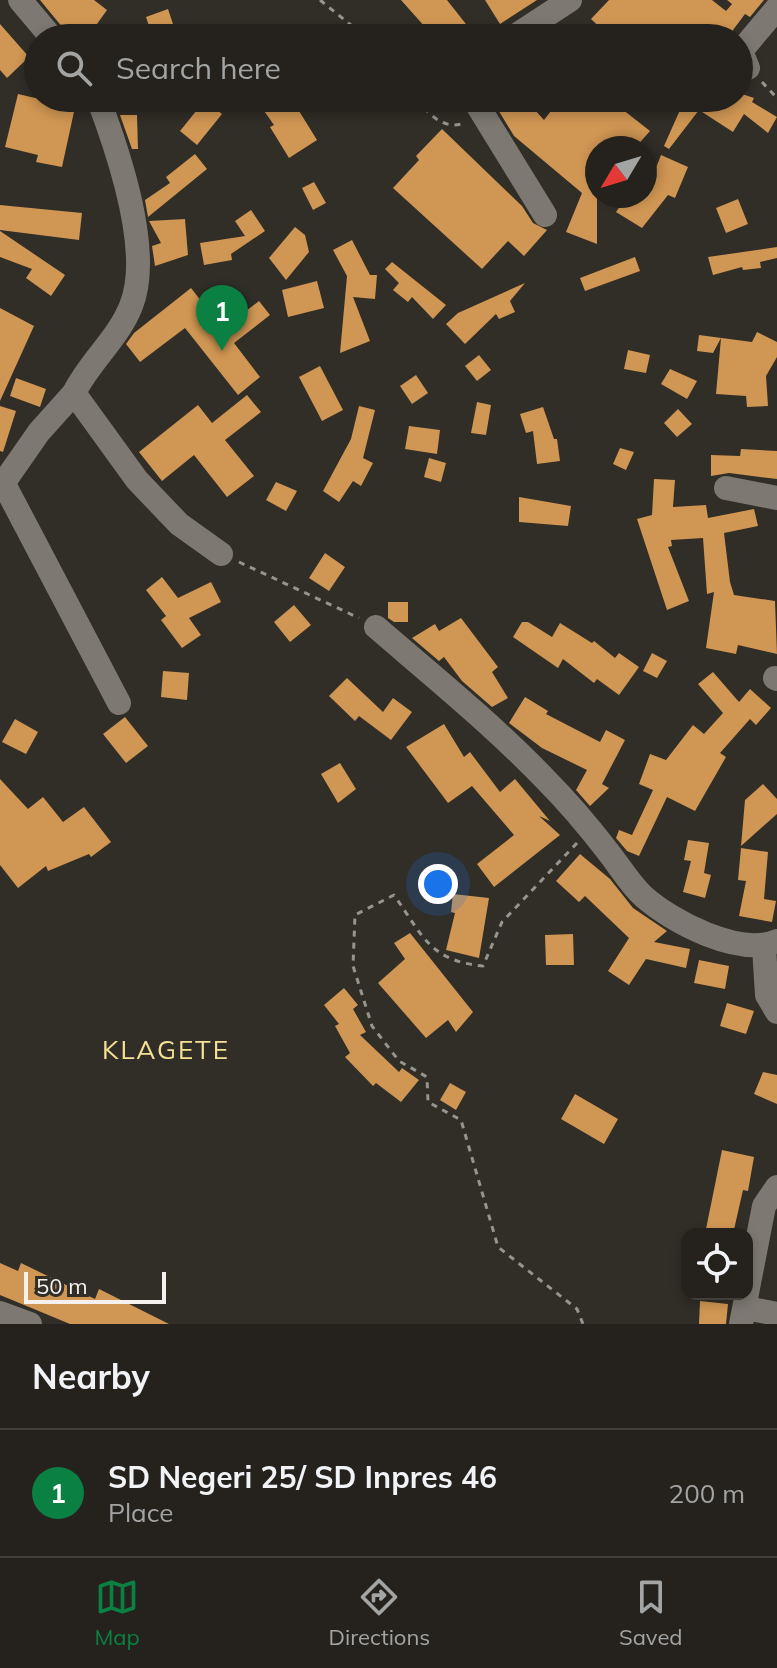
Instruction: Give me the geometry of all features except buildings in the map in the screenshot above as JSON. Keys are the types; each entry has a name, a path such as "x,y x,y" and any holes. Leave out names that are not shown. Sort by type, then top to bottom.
{"street":[{"path":"20,0 40,24"},
{"path":"533,24 570,0"},
{"path":"753,37 777,8"},
{"path":"102,112 130,210 138,272 132,305 74,393 39,432 2,486 119,703"},
{"path":"481,112 545,215"},
{"path":"74,393 137,480 179,524 221,554"},
{"path":"726,488 777,498"},
{"path":"376,627 483,719 591,829 642,895 676,920 718,938 770,944 767,995 777,1012"},
{"path":"777,1187 764,1206 743,1316 777,1314"},
{"path":"0,1313 30,1324"}],"path":[{"path":"320,0 350,24"},
{"path":"430,112 440,122 457,126 472,112"},
{"path":"221,554 376,627"},
{"path":"583,1324 577,1309 498,1247 461,1120 428,1102 427,1077 399,1061 372,1026 353,966 355,915 394,895 440,956 458,964 483,966 502,922 591,829"}],"place":[{"name":"SD Negeri 25/ SD Inpres 46","path":"222,351"}],"district":[{"name":"KLAGETE","path":"166,1049"}]}
